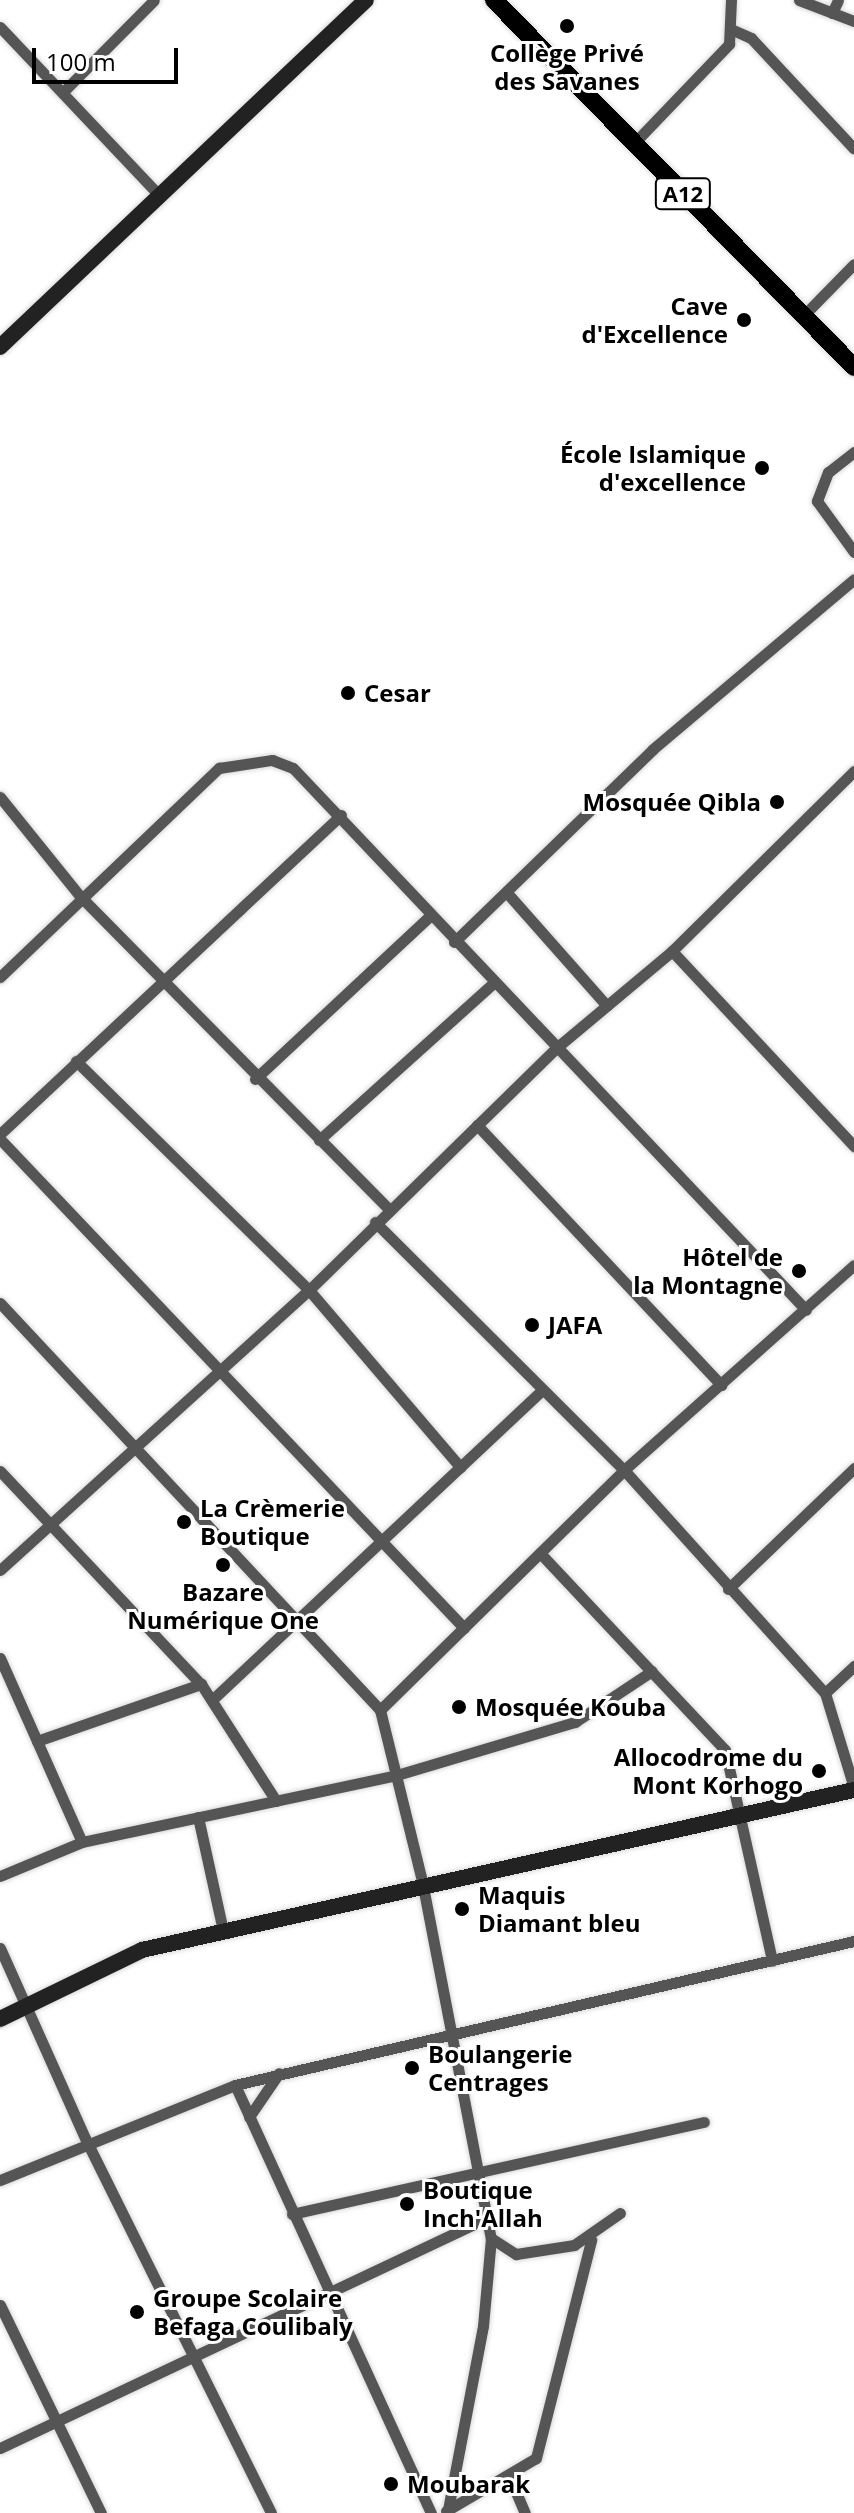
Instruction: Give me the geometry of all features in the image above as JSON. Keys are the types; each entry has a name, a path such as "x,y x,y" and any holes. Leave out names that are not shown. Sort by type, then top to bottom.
{"main road":[{"name":"A12","path":"494,0 808,312 854,350"},
{"name":"A12","path":"514,20 638,139 808,312 854,367"}],"street":[{"path":"63,92 154,0"},
{"path":"0,347 366,0"},
{"path":"638,139 729,44 733,30 731,0"},
{"path":"799,0 854,21"},
{"path":"832,13 838,0"},
{"path":"0,27 160,196"},
{"path":"733,30 751,38 854,149"},
{"path":"808,312 854,264"},
{"path":"854,452 828,472 817,501 854,552"},
{"path":"454,942 508,894 653,749 854,579"},
{"path":"1,975 80,896 219,768 272,760 293,768 341,815 492,984 806,1310"},
{"path":"0,1570 216,1368 309,1290 555,1049 672,951 854,771"},
{"path":"0,797 80,896 162,978 255,1079 389,1209"},
{"path":"341,815 162,978 0,1137 464,1628"},
{"path":"508,894 607,1006"},
{"path":"255,1079 431,915"},
{"path":"672,951 854,1146"},
{"path":"319,1140 492,984"},
{"path":"76,1061 309,1290 460,1467"},
{"path":"477,1125 721,1385"},
{"path":"0,2019 105,1963 223,1931 422,1881 854,1789 825,1693 728,1589 624,1470 540,1392 375,1222"},
{"path":"380,1710 624,1470 854,1265"},
{"path":"0,1303 380,1710 422,1881 491,2238 483,2326 445,2512"},
{"path":"213,1699 383,1543 540,1392"},
{"path":"728,1589 854,1468"},
{"path":"0,1471 201,1684 276,1801"},
{"path":"540,1553 725,1750 772,1961"},
{"path":"0,1658 82,1842"},
{"path":"825,1693 853,1668"},
{"path":"0,1876 82,1842 397,1775 575,1722 652,1671"},
{"path":"37,1741 201,1684"},
{"path":"198,1817 223,1931"},
{"path":"0,2180 86,2140 235,2085 451,2031 854,1941"},
{"path":"0,1948 86,2140 271,2513"},
{"path":"249,2117 279,2073"},
{"path":"235,2085 431,2513"},
{"path":"292,2214 704,2122"},
{"path":"491,2238 516,2254 591,2240 620,2213"},
{"path":"0,2448 329,2296 487,2218"},
{"path":"445,2512 510,2478 539,2451 591,2240"},
{"path":"0,2305 101,2513"},
{"path":"510,2478 525,2513"}],"place":[{"name":"Collège Privé des Savanes","path":"567,26"},
{"name":"Cave d'Excellence","path":"744,320"},
{"name":"École Islamique d'excellence","path":"762,468"},
{"name":"Cesar","path":"348,693"},
{"name":"Mosquée Qibla","path":"777,802"},
{"name":"Hôtel de la Montagne","path":"799,1271"},
{"name":"JAFA","path":"532,1325"},
{"name":"La Crèmerie Boutique","path":"184,1522"},
{"name":"Bazare Numérique One","path":"223,1565"},
{"name":"Mosquée Kouba","path":"459,1707"},
{"name":"Allocodrome du Mont Korhogo","path":"819,1771"},
{"name":"Maquis Diamant bleu","path":"462,1909"},
{"name":"Boulangerie Centrages","path":"412,2068"},
{"name":"Boutique Inch'Allah","path":"407,2204"},
{"name":"Groupe Scolaire Befaga Coulibaly","path":"137,2312"},
{"name":"Moubarak","path":"391,2484"}]}
